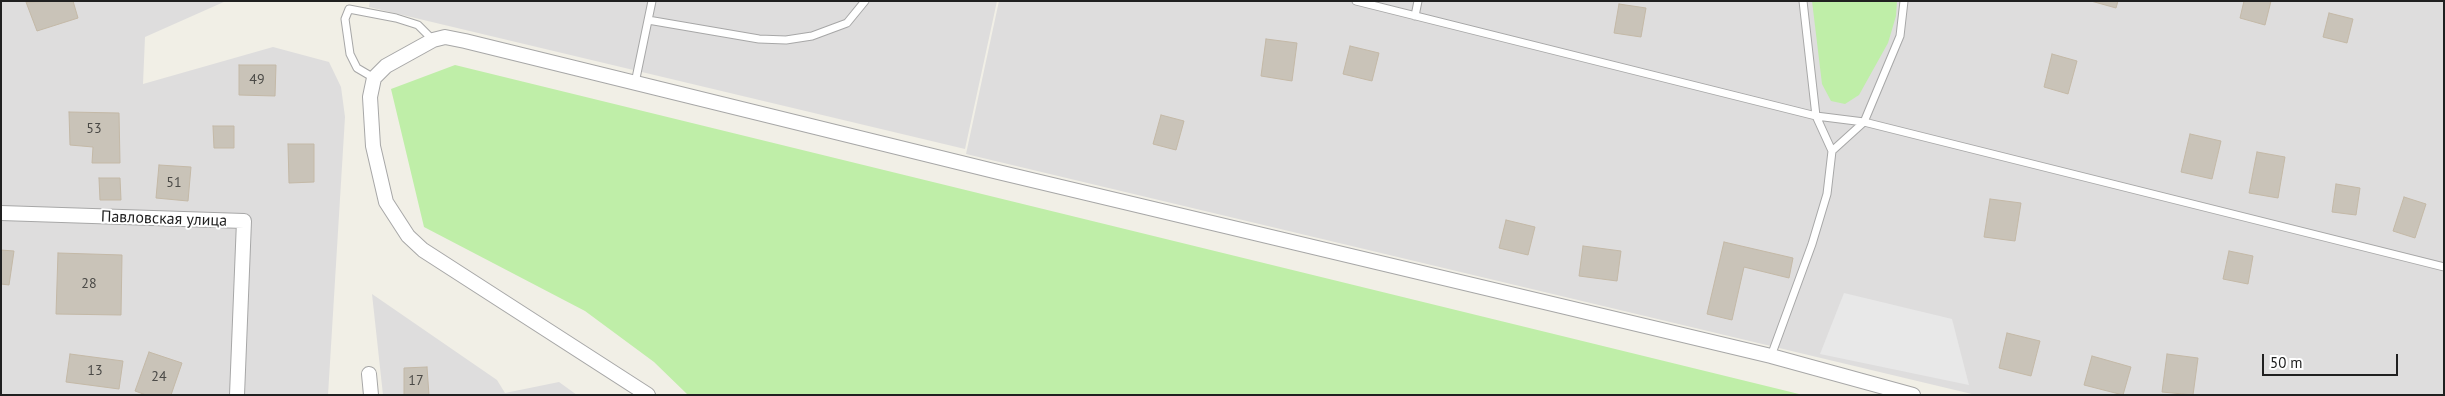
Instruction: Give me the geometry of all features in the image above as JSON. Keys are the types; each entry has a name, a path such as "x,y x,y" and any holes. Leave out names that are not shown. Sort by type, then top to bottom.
{"street":[{"path":"648,395 423,250 396,221 386,202 379,182 370,115 370,97 374,78 386,66 433,40 446,37 465,40 635,83 1772,356 1912,395"},
{"name":"Павловская улица","path":"1,213 244,222 237,395"},
{"path":"369,374 371,395"}],"lane":[{"path":"635,83 652,1"},
{"path":"648,20 759,39 786,40 812,36 847,23 865,1"},
{"path":"1356,1 1816,116 1864,122 2444,267"},
{"path":"1415,16 1418,1"},
{"path":"1772,356 1827,194 1832,151 1816,116 1802,1"},
{"path":"1832,151 1864,122 1900,36 1904,1"},
{"path":"374,78 357,68 350,54 345,19 349,9 396,18 418,25 433,40"}],"shaded area":[{"path":"1,1 226,1 145,37 143,84 273,47 329,62 341,87 345,117 328,395 1,395"},
{"path":"370,1 997,1 965,149 369,7"},
{"path":"999,1 2444,1 2444,395 1976,395 966,154"},
{"path":"1844,293 1952,319 1969,385 1820,354"},
{"path":"372,294 497,380 505,393 559,382 577,395 383,395"}],"green space":[{"path":"1812,1 1897,1 1896,16 1888,43 1859,95 1845,104 1831,101 1822,84"},
{"path":"455,65 1799,395 688,395 654,362 585,311 424,227 391,89"}],"building":[{"path":"73,1 78,18 37,31 26,2"},
{"path":"2091,1 2118,1 2116,8"},
{"path":"2244,1 2271,1 2265,25 2240,18"},
{"path":"1619,4 1646,8 1641,37 1614,33"},
{"path":"2329,13 2353,19 2347,43 2323,37"},
{"path":"1266,39 1297,43 1292,81 1261,76"},
{"path":"1350,46 1379,53 1372,81 1343,74"},
{"path":"2052,54 2077,61 2068,94 2044,87"},
{"path":"239,65 276,65 275,96 239,95"},
{"path":"69,112 119,113 120,163 92,163 93,147 70,145"},
{"path":"1161,115 1184,121 1176,150 1153,144"},
{"path":"213,126 234,126 234,148 214,148"},
{"path":"2190,134 2221,141 2212,179 2181,172"},
{"path":"288,144 314,144 314,182 289,183"},
{"path":"2257,152 2285,157 2278,198 2249,193"},
{"path":"159,165 191,167 188,201 156,198"},
{"path":"99,178 120,178 121,200 100,200"},
{"path":"2336,184 2360,188 2356,215 2332,212"},
{"path":"2404,197 2426,204 2415,238 2393,231"},
{"path":"1990,199 2021,203 2015,241 1984,237"},
{"path":"1506,220 1535,227 1528,255 1499,248"},
{"path":"1724,242 1793,258 1789,278 1744,267 1732,320 1707,314"},
{"path":"1583,246 1621,251 1617,281 1579,276"},
{"path":"1,250 14,251 9,285 1,284"},
{"path":"2229,251 2253,256 2248,284 2223,279"},
{"path":"58,253 122,255 121,315 56,314"},
{"path":"2007,333 2040,341 2031,376 1999,368"},
{"path":"149,352 182,363 171,395 146,395 135,391"},
{"path":"70,354 123,361 119,389 66,382"},
{"path":"2167,354 2198,358 2193,395 2162,392"},
{"path":"2092,356 2131,367 2123,395 2084,385"},
{"path":"427,367 429,395 404,395 404,368"}]}
